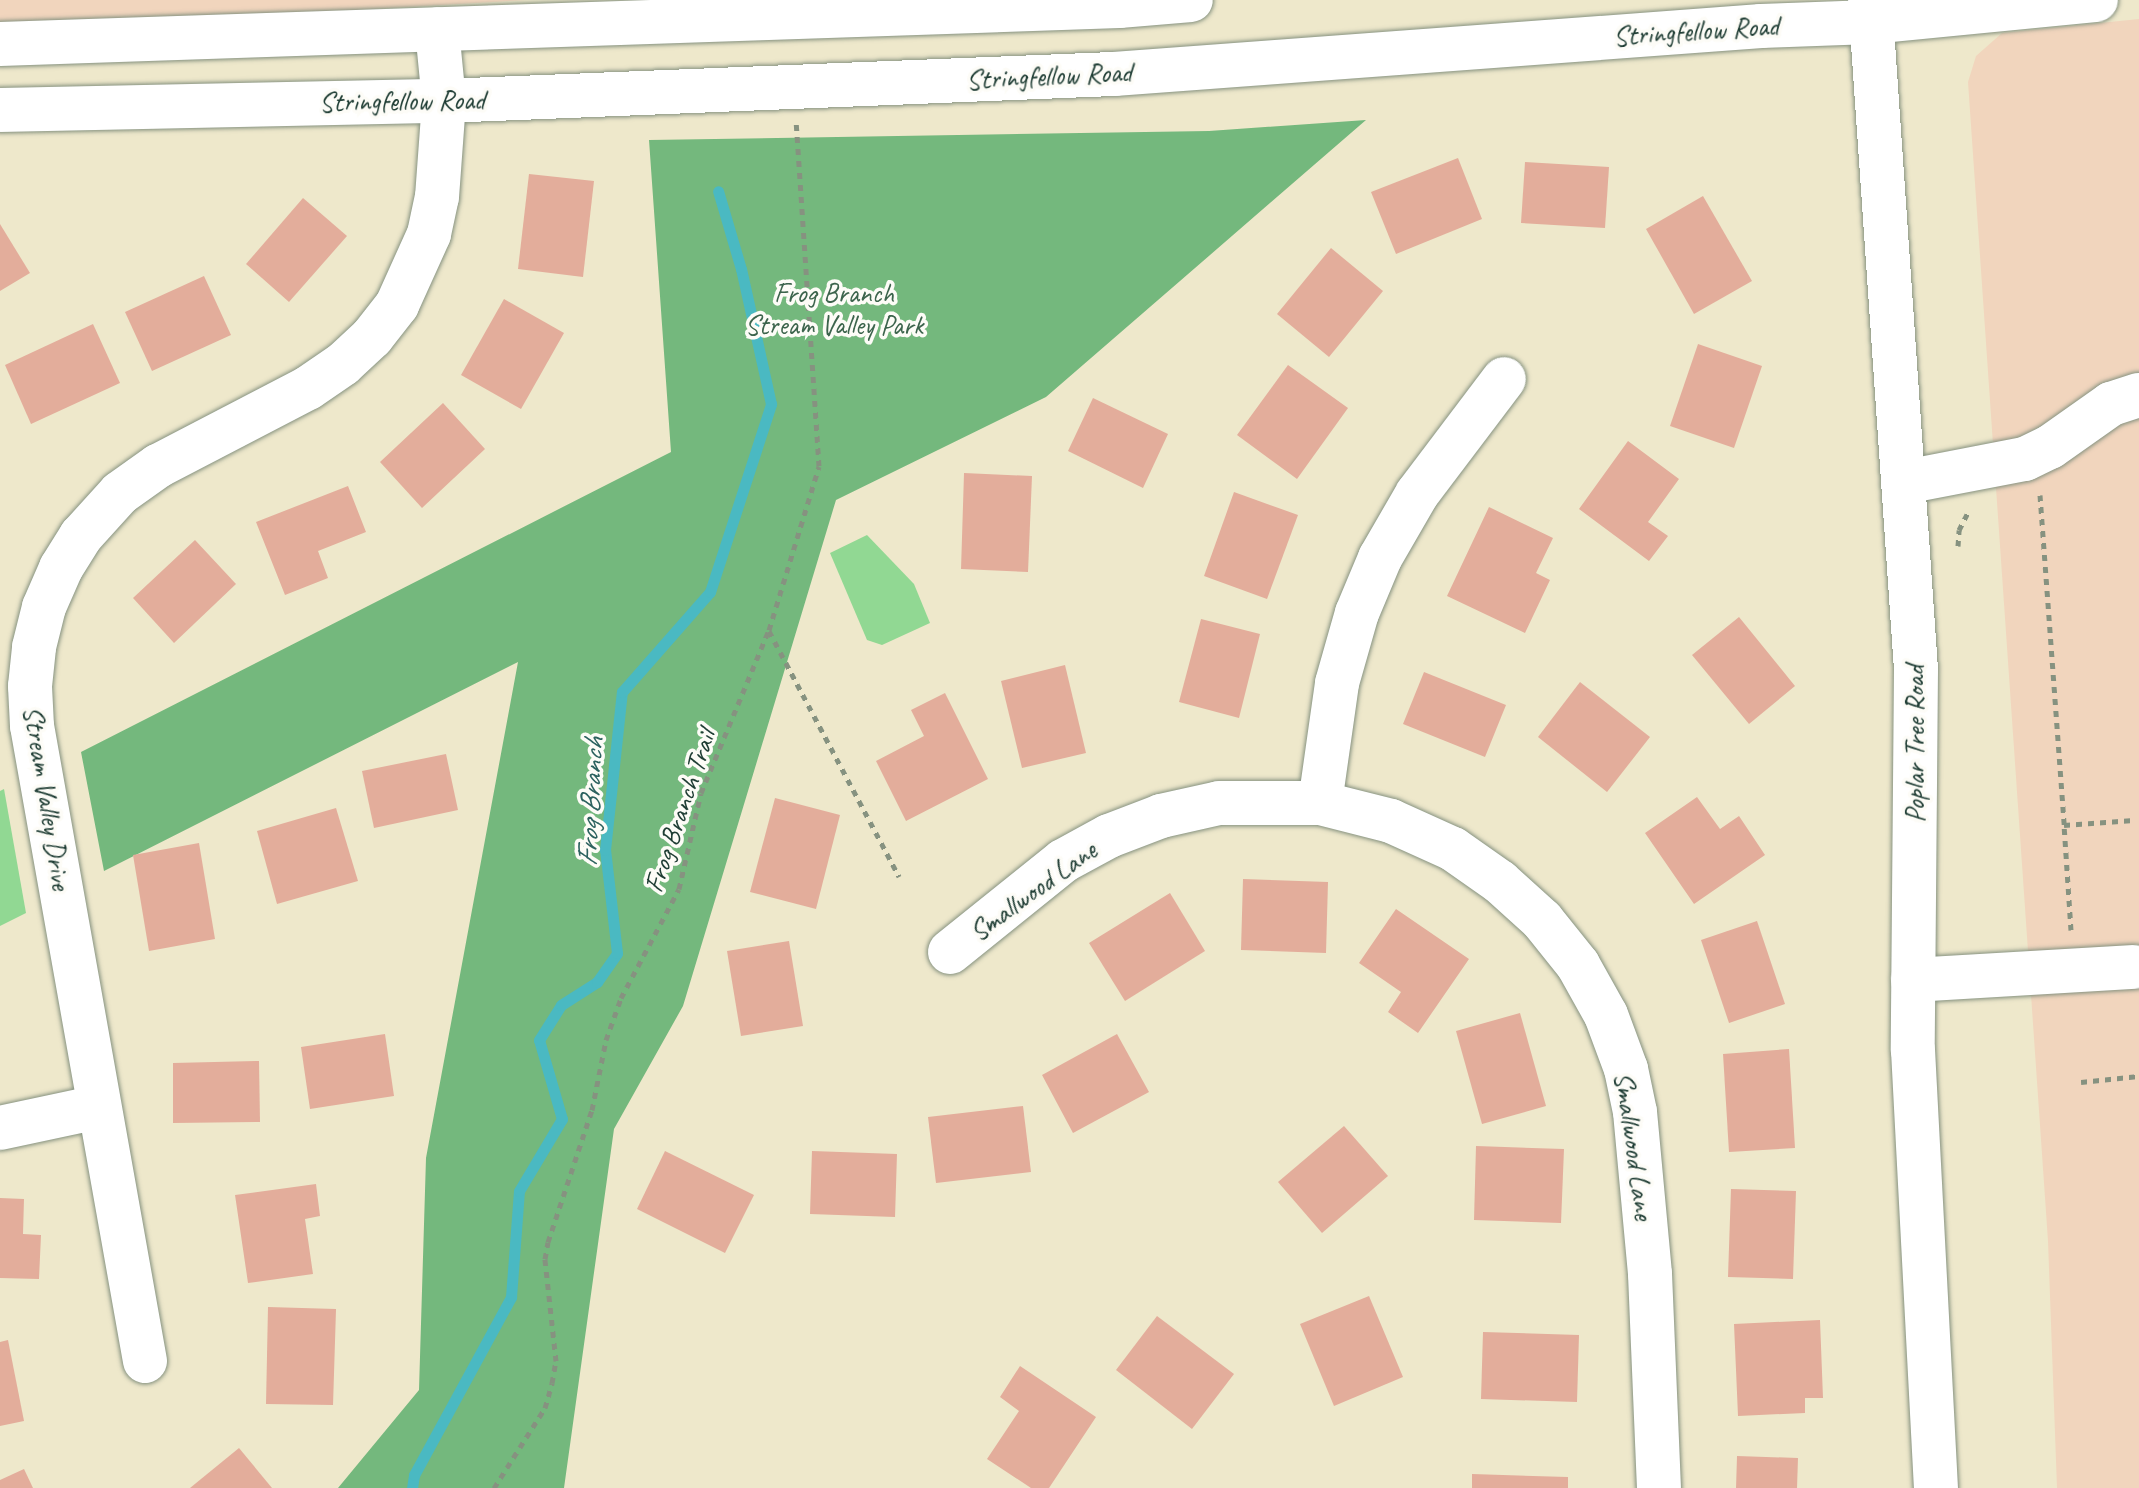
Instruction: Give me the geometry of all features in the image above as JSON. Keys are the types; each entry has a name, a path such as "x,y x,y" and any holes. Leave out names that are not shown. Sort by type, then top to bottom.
{"main road":[{"path":"0,44 1191,0"},
{"name":"Stringfellow Road","path":"0,110 444,101 1114,74 1761,26 1871,11 2096,0"},
{"name":"Poplar Tree Road","path":"1871,11 1916,669 1914,1066 1936,1488"},
{"name":"Stream Valley Drive","path":"145,1361 32,726 30,686 34,647 44,607 81,536 120,493 158,466 308,388 343,364 372,337 397,305 429,234 437,197 444,101 437,29"},
{"path":"1320,803 1337,683 1357,613 1380,558 1417,494 1504,379"},
{"path":"1905,482 2025,459 2050,447 2111,404 2139,395"},
{"name":"Smallwood Lane","path":"950,952 1063,861 1109,836 1161,816 1219,803 1320,803 1391,821 1453,849 1500,882 1542,920 1578,965 1606,1015 1626,1069 1635,1112 1650,1274 1659,1488"},
{"path":"1913,980 2137,964"},
{"path":"0,1128 98,1107"}],"path":[{"name":"Frog Branch Trail","path":"494,1488 545,1408 552,1383 556,1361 545,1259 592,1110 606,1040 621,998 679,889 701,793 769,630 819,466 796,123"},
{"path":"2039,487 2071,943"},
{"path":"769,630 899,877"},
{"path":"2064,825 2134,820"},
{"path":"2081,1082 2139,1076"}],"shaded area":[{"path":"0,0 527,0 0,31"},
{"path":"2139,19 2139,1488 2057,1488 2048,1241 1968,82 1976,56 2002,33"}],"green space":[{"name":"Frog Branch Stream Valley Park","path":"1366,120 1046,397 836,500 683,1006 614,1129 564,1488 338,1488 419,1390 426,1158 518,662 104,871 81,752 671,452 649,140 1209,131"},
{"path":"867,535 914,584 930,623 882,645 867,640 830,553"},
{"path":"4,789 26,913 0,926 0,791"}],"building":[{"path":"1458,158 1482,219 1396,254 1371,192"},
{"path":"1525,162 1609,167 1605,228 1521,223"},
{"path":"529,174 594,181 583,277 518,269"},
{"path":"1703,196 1752,281 1694,314 1646,229"},
{"path":"303,198 347,236 289,302 246,264"},
{"path":"0,224 30,273 0,291"},
{"path":"1331,248 1383,291 1329,357 1277,314"},
{"path":"204,276 231,335 152,371 125,312"},
{"path":"504,299 564,333 521,409 461,375"},
{"path":"93,324 120,383 31,424 5,365"},
{"path":"1698,344 1762,366 1734,448 1670,426"},
{"path":"1288,365 1348,408 1297,479 1237,435"},
{"path":"1093,398 1168,434 1143,488 1068,451"},
{"path":"443,403 485,449 422,508 380,462"},
{"path":"1628,441 1679,479 1648,522 1668,536 1649,561 1579,509"},
{"path":"964,473 1032,476 1028,572 961,569"},
{"path":"348,486 366,532 318,551 328,578 285,595 256,522"},
{"path":"1234,492 1298,515 1267,599 1204,576"},
{"path":"1489,507 1553,538 1536,573 1550,580 1525,633 1447,596"},
{"path":"195,540 236,584 174,643 133,598"},
{"path":"1739,617 1795,686 1749,724 1692,655"},
{"path":"1201,619 1260,634 1239,718 1179,702"},
{"path":"1065,665 1086,753 1022,768 1001,681"},
{"path":"1424,672 1506,705 1485,757 1403,724"},
{"path":"1580,682 1650,737 1607,792 1538,737"},
{"path":"945,693 988,779 906,821 876,761 924,736 911,710"},
{"path":"446,754 458,810 374,828 362,771"},
{"path":"1697,797 1720,829 1739,816 1765,855 1694,904 1645,833"},
{"path":"775,798 840,815 816,909 750,892"},
{"path":"336,808 358,881 277,904 257,831"},
{"path":"199,843 215,939 149,951 133,855"},
{"path":"1243,879 1328,882 1326,953 1241,950"},
{"path":"1170,893 1205,951 1125,1001 1089,943"},
{"path":"1396,909 1469,959 1418,1033 1388,1012 1401,992 1359,963"},
{"path":"1757,921 1785,1004 1729,1023 1701,940"},
{"path":"789,941 803,1026 741,1036 727,951"},
{"path":"1520,1013 1546,1106 1482,1124 1456,1031"},
{"path":"385,1034 394,1096 310,1109 301,1047"},
{"path":"1117,1034 1149,1092 1073,1133 1042,1075"},
{"path":"1789,1049 1795,1148 1729,1152 1723,1054"},
{"path":"259,1061 260,1122 173,1123 173,1063"},
{"path":"1023,1106 1031,1172 936,1183 928,1117"},
{"path":"1344,1126 1388,1176 1322,1233 1278,1182"},
{"path":"1476,1146 1564,1149 1561,1223 1474,1220"},
{"path":"665,1151 754,1195 725,1253 637,1209"},
{"path":"812,1151 897,1154 895,1217 810,1214"},
{"path":"316,1184 320,1216 305,1219 313,1274 248,1283 235,1195"},
{"path":"1731,1189 1796,1191 1793,1279 1728,1277"},
{"path":"0,1198 24,1199 23,1234 41,1235 39,1279 0,1278"},
{"path":"1369,1296 1403,1377 1334,1406 1300,1324"},
{"path":"268,1307 336,1309 333,1405 266,1404"},
{"path":"1157,1316 1234,1374 1192,1429 1116,1370"},
{"path":"1820,1320 1823,1398 1805,1398 1805,1413 1738,1416 1734,1324"},
{"path":"1483,1332 1579,1335 1577,1402 1481,1399"},
{"path":"8,1340 24,1421 0,1426 0,1342"},
{"path":"1020,1366 1096,1417 1049,1488 1031,1488 987,1459 1019,1411 1000,1397"},
{"path":"239,1448 272,1488 190,1488"},
{"path":"1737,1456 1798,1458 1797,1488 1736,1488"},
{"path":"24,1469 33,1488 0,1488 0,1480"},
{"path":"1472,1474 1568,1477 1568,1488 1472,1488"}],"waterway":[{"name":"Frog Branch","path":"412,1488 414,1475 511,1297 519,1191 562,1119 539,1040 561,1005 597,982 617,953 605,850 622,692 710,592 771,404 741,269 718,191"}]}
